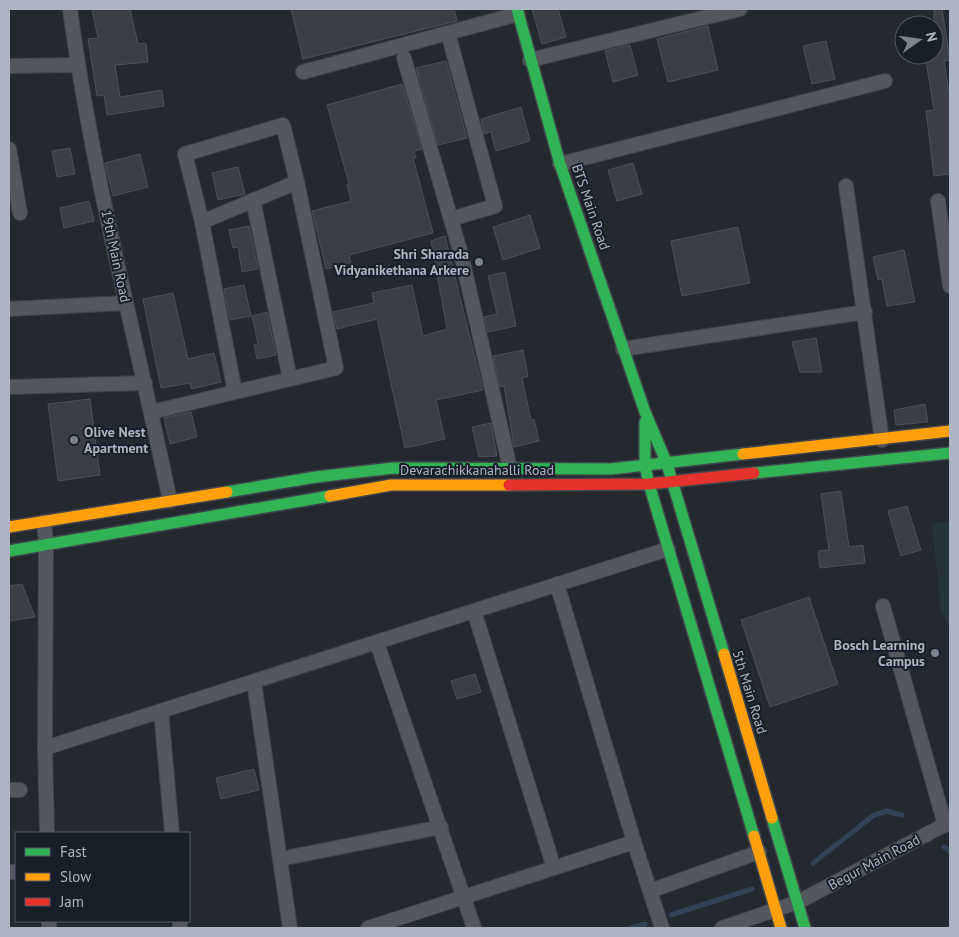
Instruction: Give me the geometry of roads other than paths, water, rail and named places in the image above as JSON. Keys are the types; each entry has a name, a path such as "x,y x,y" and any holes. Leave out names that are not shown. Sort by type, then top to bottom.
{"main road":[{"name":"BTS Main Road","path":"517,11 560,164 644,412 667,464"},
{"name":"BTS Main Road","path":"644,412 645,466"},
{"name":"Devarachikkanahalli Road","path":"9,527 316,477 393,468 611,469 950,432"},
{"name":"Devarachikkanahalli Road","path":"9,551 46,543 390,485 649,484 950,453"},
{"name":"5th Main Road","path":"667,464 805,928"},
{"path":"645,466 781,928"}],"street":[{"name":"19th Main Road","path":"70,9 77,65 126,303 152,412 170,501"},
{"path":"530,60 740,9"},
{"path":"303,72 448,33 517,11"},
{"path":"448,33 495,206 451,219"},
{"path":"404,58 451,219 510,468"},
{"path":"9,66 77,65"},
{"path":"560,164 885,81"},
{"path":"152,412 336,368 297,182 283,125 185,154 202,222 235,392"},
{"path":"9,149 20,213"},
{"path":"202,222 297,182"},
{"path":"846,186 882,440"},
{"path":"253,200 290,378"},
{"path":"938,201 950,286"},
{"path":"9,309 126,303"},
{"path":"623,349 865,312"},
{"path":"9,387 145,383"},
{"path":"44,522 46,543 45,748 47,832"},
{"path":"45,748 474,612 668,548"},
{"path":"557,584 634,842 662,928"},
{"path":"883,606 948,824"},
{"path":"474,612 554,868"},
{"path":"377,643 474,928"},
{"path":"254,682 290,928"},
{"path":"161,711 172,832"},
{"name":"Begur Main Road","path":"722,928 798,902 948,824"},
{"path":"280,860 441,827"},
{"path":"368,928 634,842"},
{"path":"650,891 759,852"}],"waterway":[{"path":"813,863 874,815 887,811 902,815"},
{"path":"944,847 950,851"},
{"path":"671,915 752,889"},
{"path":"631,928 645,924"}],"place":[{"name":"Shri Sharada Vidyanikethana Arkere","path":"479,262"},
{"name":"Olive Nest Apartment","path":"74,440"},
{"name":"Bosch Learning Campus","path":"935,653"}]}
